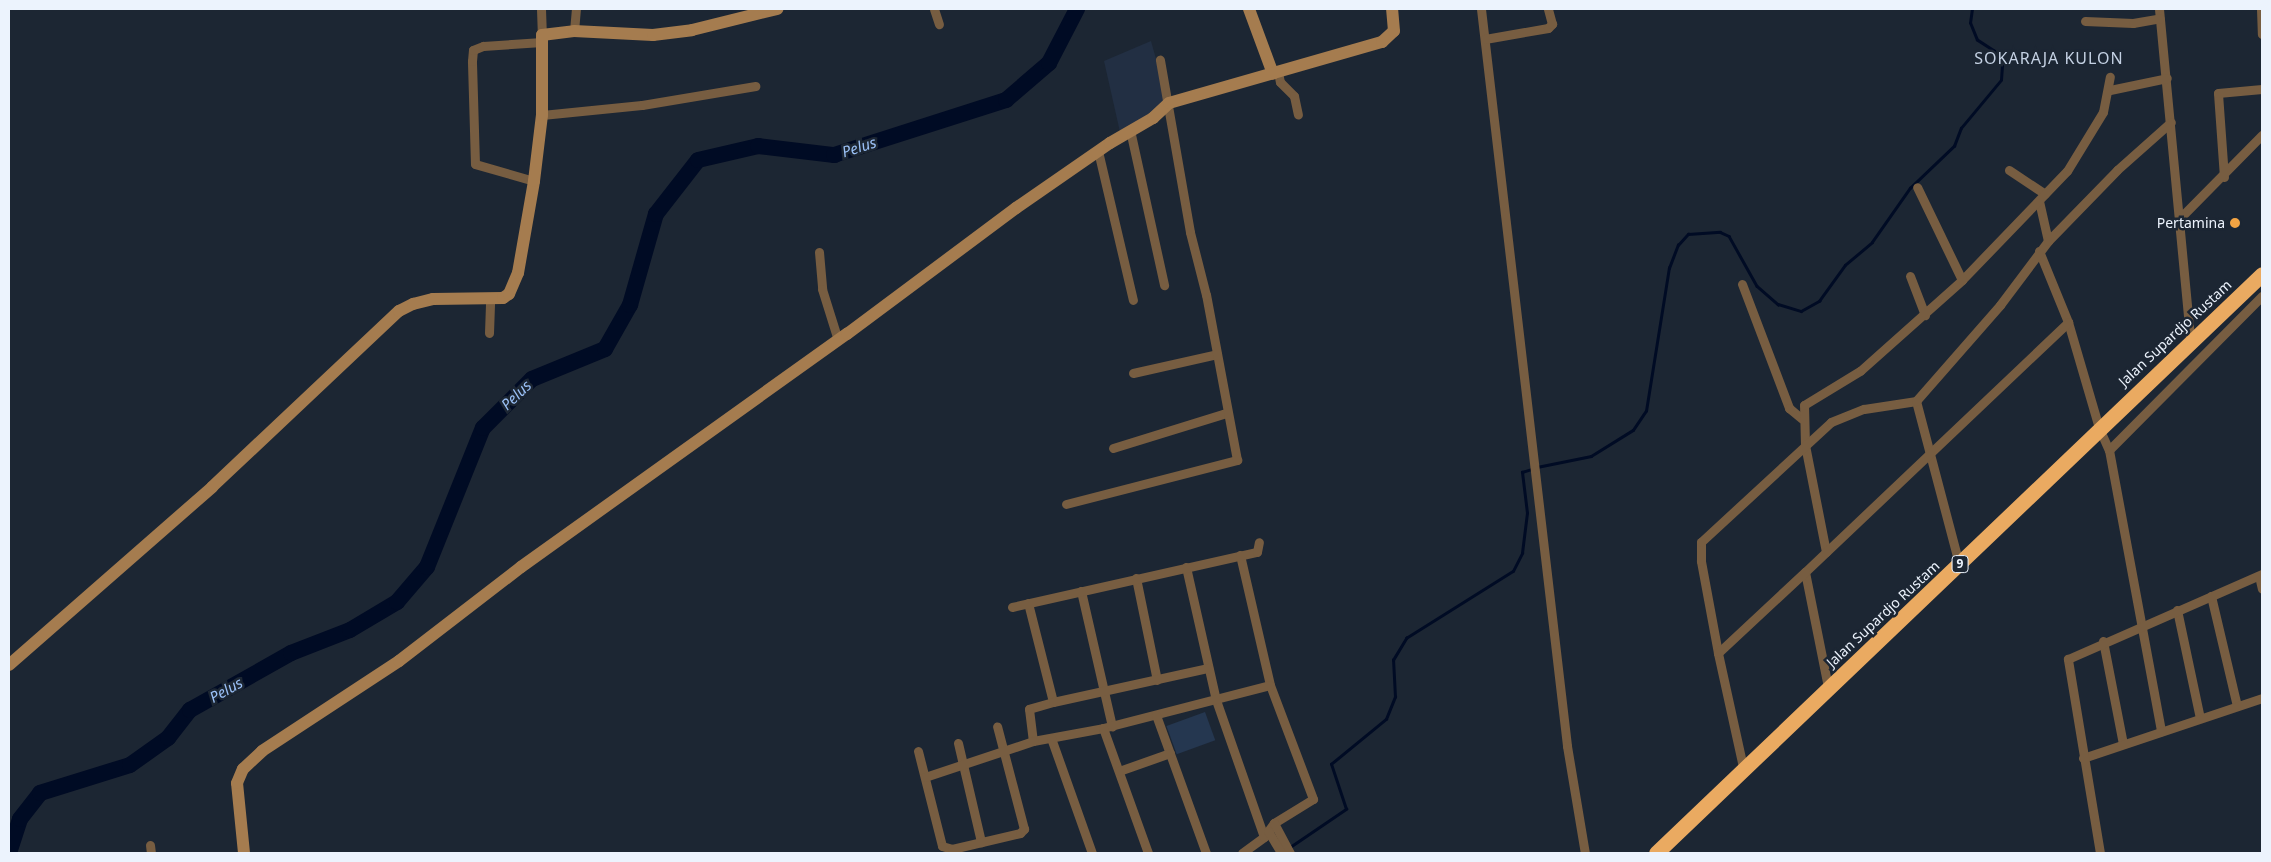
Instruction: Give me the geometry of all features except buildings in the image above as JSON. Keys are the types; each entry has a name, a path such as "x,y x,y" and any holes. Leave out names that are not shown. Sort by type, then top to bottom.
{"highway":[{"name":"Jalan Supardjo Rustam","path":"1656,853 1743,767 1960,564 2190,340 2262,274"}],"street":[{"path":"9,665 212,487 399,312 413,304 433,299 505,297 515,284 534,181 542,115 541,9"},
{"path":"574,31 576,9"},
{"path":"534,181 475,164 473,50 483,46 542,39 574,31 663,34 692,30 777,9"},
{"path":"934,9 939,24"},
{"path":"1249,9 1275,73 1280,82 1294,96 1298,115"},
{"path":"244,853 236,790 243,769 253,758 399,661 521,567 1098,151 1130,130 1153,118 1169,103 1391,37 1395,23 1392,9"},
{"path":"1481,9 1567,746 1585,853"},
{"path":"1485,39 1548,28 1552,24 1548,9"},
{"path":"2261,9 2262,34"},
{"path":"2085,21 2133,23 2160,14 2181,218 2190,340"},
{"path":"1066,504 1237,460 1226,413 1206,295 1190,232 1160,60"},
{"path":"1826,552 1805,445 1802,419 1804,405 1860,371 1925,315 1962,280 2042,197 2074,161 2103,112 2110,90 2110,77"},
{"path":"2110,90 2167,78"},
{"path":"542,115 642,105 755,86"},
{"path":"2224,177 2218,93 2262,89"},
{"path":"1743,767 1718,653 1701,561 1701,542 1805,445 1844,414 1916,401 2000,305 2048,241 2117,170 2171,122"},
{"path":"1130,130 1164,285"},
{"path":"2181,218 2224,177 2262,135"},
{"path":"1098,151 1133,300"},
{"path":"2009,170 2042,197 2048,241"},
{"path":"1917,187 1962,280"},
{"path":"2039,251 2068,322 2099,428 2109,450 2160,731"},
{"path":"818,252 822,289 838,340"},
{"path":"1910,276 1925,315"},
{"path":"1742,284 1789,408 1802,419"},
{"path":"2109,450 2262,296"},
{"path":"489,333 490,298"},
{"path":"1718,653 1826,552 1928,452 2068,322"},
{"path":"1132,373 1216,354"},
{"path":"1916,401 1928,452 1960,564"},
{"path":"1112,448 1226,413"},
{"path":"1012,607 1257,552 1259,542"},
{"path":"1240,555 1270,685 1313,796 1309,803 1274,822 1266,834 1242,853"},
{"path":"1186,567 1216,700 1266,834 1282,849 1290,853"},
{"path":"1805,572 1828,687"},
{"path":"2100,853 2068,659 2141,625 2261,575 2262,589"},
{"path":"1136,578 1157,680"},
{"path":"1081,591 1103,692 1108,727 1119,771 1148,853"},
{"path":"2210,596 2237,706"},
{"path":"1028,603 1053,702"},
{"path":"2177,610 2200,718"},
{"path":"2103,642 2123,744"},
{"path":"1033,741 1029,709 1208,668"},
{"path":"925,777 1006,752 1033,741 1108,727 1270,685"},
{"path":"2083,758 2262,698"},
{"path":"1156,715 1206,853"},
{"path":"918,751 940,843 953,851 1024,832 1006,752 997,726"},
{"path":"1050,738 1092,853"},
{"path":"958,743 981,842"},
{"path":"1119,771 1170,752"},
{"path":"1274,822 1282,849"}],"shaded area":[{"path":"1151,41 1168,102 1120,132 1104,61"},
{"path":"1205,712 1215,740 1177,754 1166,726"}],"waterway":[{"name":"Pelus","path":"9,853 20,819 40,793 130,765 168,738 190,710 291,653 350,630 397,602 427,567 483,428 532,379 605,349 630,305 656,214 698,160 758,146 834,155 1006,100 1049,63 1077,9"},
{"path":"1537,467 1591,456 1633,430 1646,411 1669,268 1678,245 1688,234 1720,232 1729,236 1757,286 1778,304 1801,311 1819,301 1845,265 1872,242 1910,188 1954,146 1961,128 2001,80 2002,65 1994,51 1977,40 1970,23 1972,9"},
{"path":"1290,847 1346,809 1331,764 1386,719 1395,697 1393,660 1406,638 1513,571 1522,553 1527,513 1522,472 1532,469"}],"place":[{"name":"Pertamina","path":"2235,223"}],"district":[{"name":"SOKARAJA KULON","path":"2049,58"}]}
